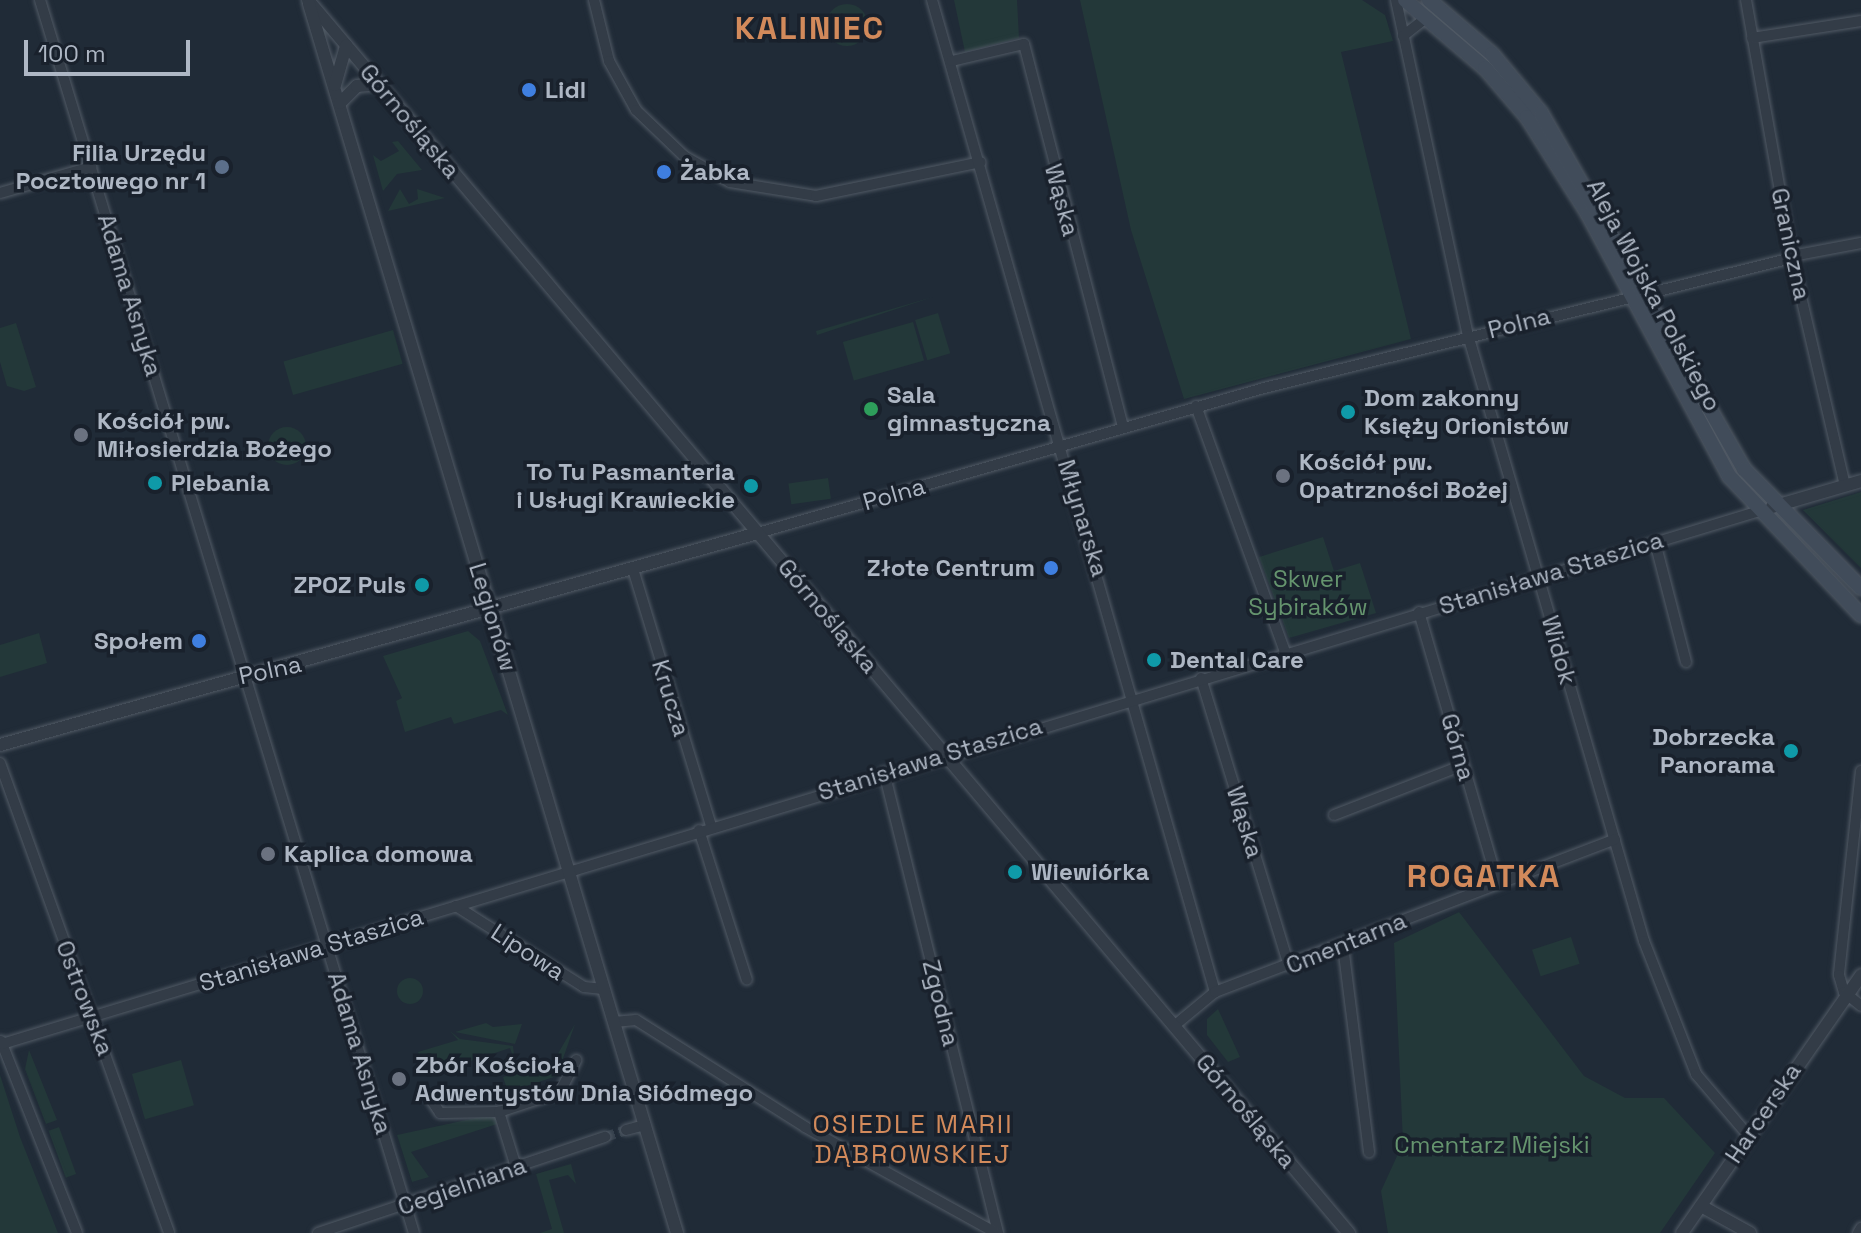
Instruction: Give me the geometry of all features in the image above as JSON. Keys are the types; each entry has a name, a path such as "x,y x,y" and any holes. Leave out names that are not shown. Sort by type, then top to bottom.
{"main road":[{"name":"Aleja Wojska Polskiego","path":"1405,0 1427,17 1527,117 1631,295 1717,457 1756,512 1861,615"},
{"name":"Aleja Wojska Polskiego","path":"1429,0 1535,104 1646,292 1732,452 1777,506 1861,588"}],"street":[{"name":"Adama Asnyka","path":"40,0 414,1233"},
{"path":"594,0 609,61 636,110 684,156 730,182 828,195 981,162"},
{"name":"Młynarska","path":"932,0 1136,697 1215,992"},
{"name":"Widok","path":"1396,0 1468,335 1615,839 1691,1063 1707,1093 1748,1135"},
{"name":"Graniczna","path":"1746,0 1792,257 1845,485"},
{"name":"Górnośląska","path":"308,1 1349,1233"},
{"name":"Legionów","path":"308,1 677,1233"},
{"path":"1403,36 1427,17"},
{"path":"1752,38 1861,21"},
{"name":"Wąska","path":"952,61 1024,44 1123,427"},
{"path":"325,60 346,46"},
{"path":"335,85 346,46"},
{"path":"340,103 357,86 379,84"},
{"path":"0,193 91,167"},
{"name":"Polna","path":"0,745 245,674 491,611 1196,406 1631,295 1861,243"},
{"path":"1196,406 1285,652"},
{"name":"Stanisława Staszica","path":"1,1042 456,906 884,772 1861,481"},
{"path":"1655,542 1686,662"},
{"name":"Krucza","path":"633,569 711,826"},
{"name":"Górna","path":"1419,612 1497,881"},
{"name":"Wąska","path":"1201,678 1289,966"},
{"name":"Ostrowska","path":"0,763 169,1233"},
{"path":"1334,815 1463,765"},
{"path":"1861,771 1840,958 1844,992 1861,1006"},
{"name":"Zgodna","path":"884,772 997,1233"},
{"path":"699,830 747,980"},
{"name":"Cmentarna","path":"1174,1026 1215,992 1343,946 1497,881 1615,839"},
{"name":"Lipowa","path":"456,906 584,987 603,989"},
{"path":"1343,946 1369,1152"},
{"path":"1840,958 1860,976"},
{"name":"Harcerska","path":"1682,1233 1844,992 1860,976"},
{"path":"614,1022 636,1020 805,1127 997,1233"},
{"path":"1,1042 77,1233"},
{"path":"430,1098 440,1113 499,1112 560,1092 576,1060"},
{"path":"499,1112 516,1167"},
{"path":"626,1130 645,1125"},
{"name":"Cegielniana","path":"318,1233 605,1137"},
{"path":"1701,1206 1750,1233"}],"green space":[{"path":"954,0 1017,0 1019,38 965,52"},
{"path":"1080,0 1362,0 1385,15 1393,41 1341,52 1411,339 1184,399 1131,230"},
{"path":"847,4 862,10 868,25 862,40 847,46 832,40 826,25 832,10"},
{"path":"398,141 422,170 397,174 383,191 373,155 381,161 399,151 392,142"},
{"path":"400,189 409,204 418,199 417,189 445,198 388,211"},
{"path":"933,297 817,335 816,331"},
{"path":"938,313 950,353 927,360 915,320"},
{"path":"913,322 924,360 854,381 843,342"},
{"path":"16,323 36,387 24,391 7,386 0,362 0,328"},
{"path":"393,330 403,364 293,395 283,361"},
{"path":"287,427 300,433 306,446 300,459 287,465 274,459 268,446 274,433"},
{"path":"828,478 831,499 791,504 788,484"},
{"path":"1861,492 1861,568 1803,510"},
{"name":"Skwer Sybiraków","path":"1323,537 1334,571 1360,563 1376,613 1289,638 1259,557"},
{"path":"468,631 480,641 508,715 501,710 454,724 451,717 405,732 396,701 402,698 383,656"},
{"path":"39,633 47,663 0,677 0,645"},
{"name":"Cmentarz Miejski","path":"1459,912 1584,1076 1625,1098 1664,1098 1715,1153 1660,1233 1388,1233 1381,1191 1403,1143 1394,943"},
{"path":"1571,937 1580,964 1541,976 1532,950"},
{"path":"410,978 419,982 423,991 419,1000 410,1004 401,1000 397,991 401,982"},
{"path":"1218,1009 1240,1057 1228,1062 1207,1035 1207,1019"},
{"path":"486,1023 493,1027 522,1024 515,1044 455,1032"},
{"path":"575,1024 557,1076 508,1092 503,1077 552,1064"},
{"path":"450,1031 460,1039 513,1046 515,1063 510,1048 425,1076 418,1052 458,1040"},
{"path":"29,1050 57,1120 46,1124 25,1069"},
{"path":"181,1060 194,1105 145,1119 132,1074"},
{"path":"0,1075 20,1137 58,1233 0,1233"},
{"path":"494,1114 497,1124 411,1152 429,1177 412,1182 397,1135"},
{"path":"59,1127 76,1174 66,1178 49,1131"},
{"path":"571,1164 576,1184 568,1175 549,1180 564,1233 540,1233 552,1229 536,1174"}],"tunnel":[{"path":"605,1137 626,1130"}],"place":[{"name":"Lidl","path":"529,90"},
{"name":"Filia Urzędu Pocztowego nr 1","path":"222,167"},
{"name":"Żabka","path":"664,172"},
{"name":"Sala gimnastyczna","path":"871,409"},
{"name":"Dom zakonny Księży Orionistów","path":"1348,412"},
{"name":"Kościół pw. Miłosierdzia Bożego","path":"81,435"},
{"name":"Kościół pw. Opatrzności Bożej","path":"1283,476"},
{"name":"Plebania","path":"155,483"},
{"name":"To Tu Pasmanteria i Usługi Krawieckie","path":"751,486"},
{"name":"Złote Centrum","path":"1051,568"},
{"name":"ZPOZ Puls","path":"422,585"},
{"name":"Społem","path":"199,641"},
{"name":"Dental Care","path":"1154,660"},
{"name":"Dobrzecka Panorama","path":"1791,751"},
{"name":"Kaplica domowa","path":"268,854"},
{"name":"Wiewiórka","path":"1015,872"},
{"name":"Zbór Kościoła Adwentystów Dnia Siódmego","path":"399,1079"}],"district":[{"name":"KALINIEC","path":"810,28"},
{"name":"ROGATKA","path":"1484,876"},
{"name":"OSIEDLE MARII DĄBROWSKIEJ","path":"913,1140"}]}
